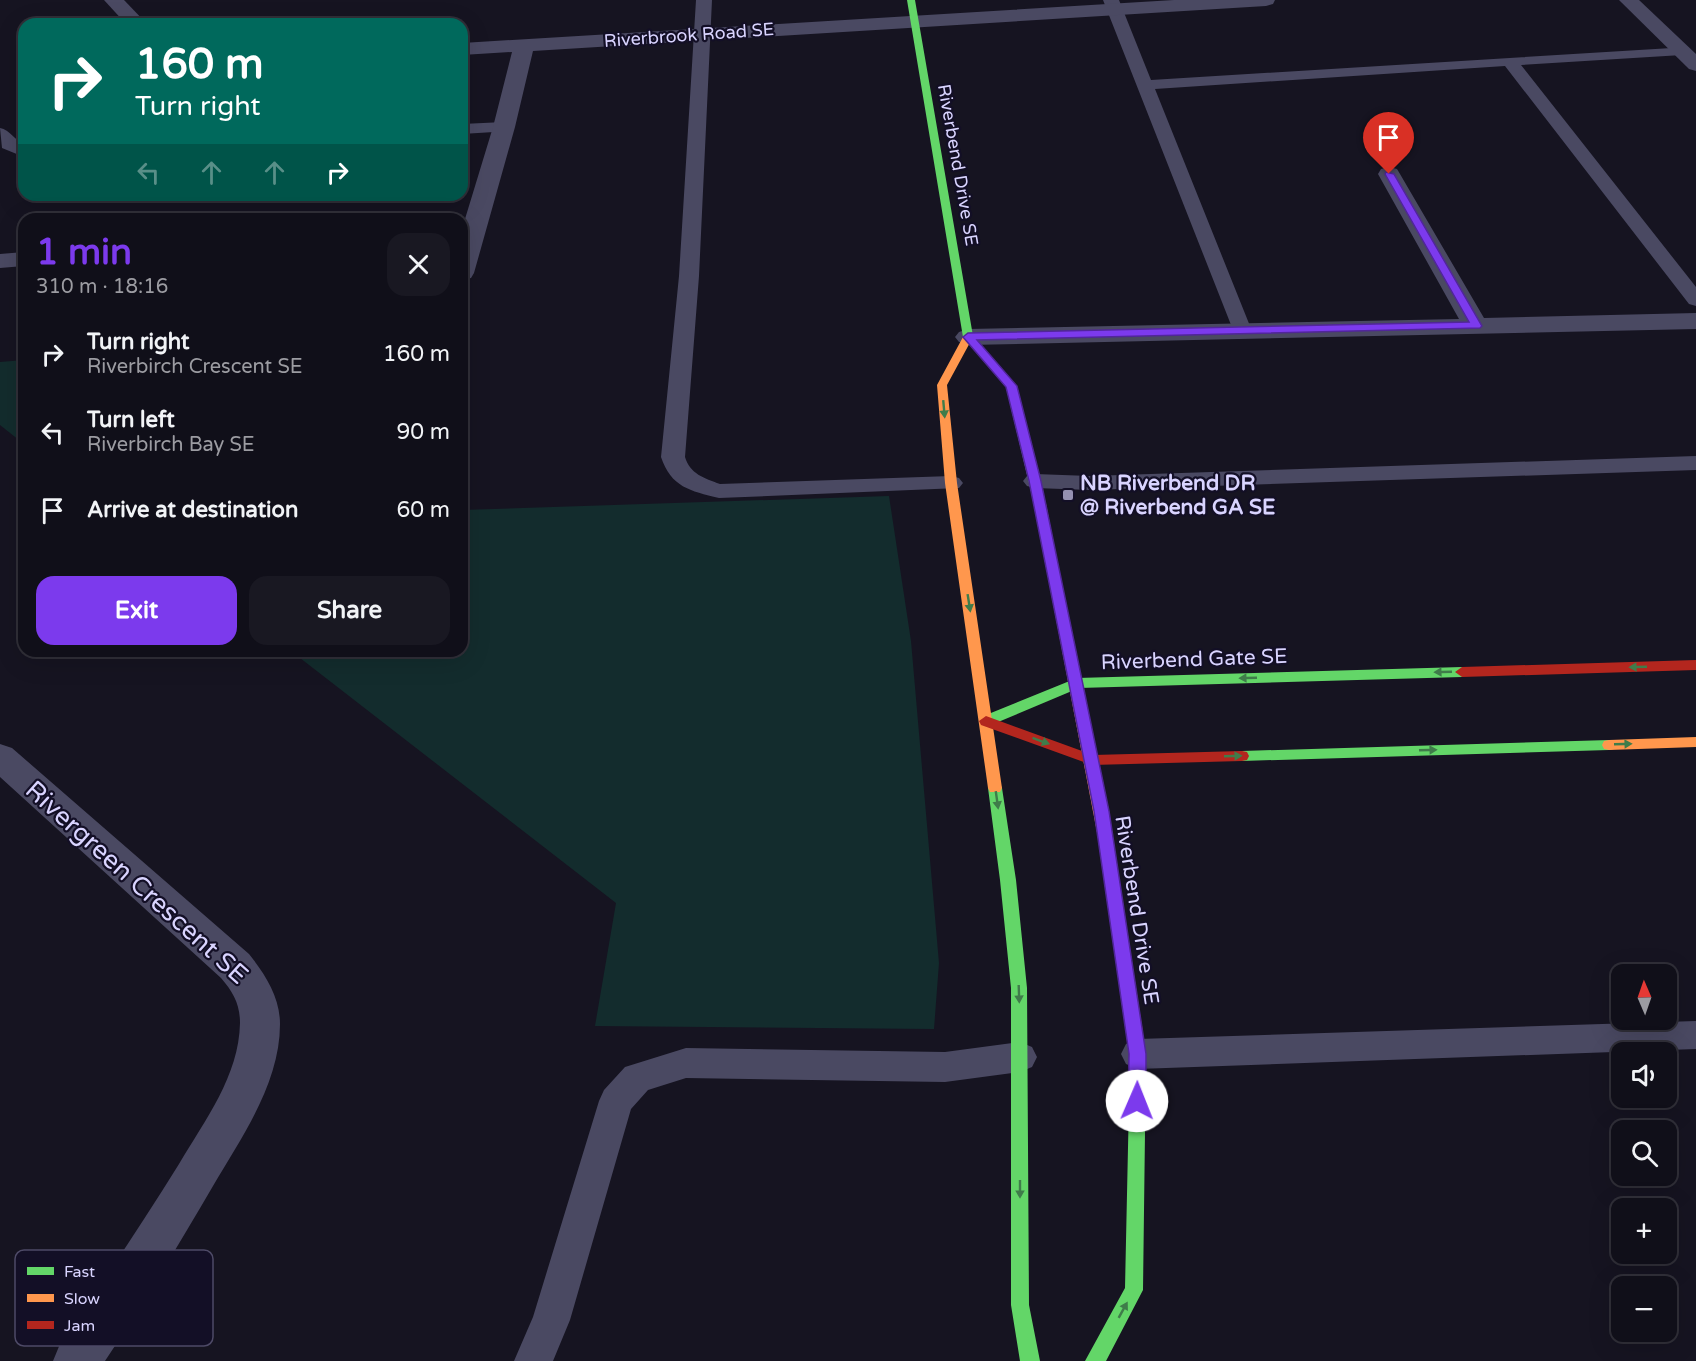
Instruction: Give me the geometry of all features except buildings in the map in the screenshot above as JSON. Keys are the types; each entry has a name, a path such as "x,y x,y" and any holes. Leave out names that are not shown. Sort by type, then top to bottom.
{"street":[{"path":"112,0 131,18"},
{"name":"Riverbend Drive SE","path":"911,0 968,337 1011,386 1035,481 1092,760 1138,1054 1134,1290 1095,1361"},
{"name":"Riverbrook Road SE","path":"468,49 915,21 1113,4 1266,0"},
{"path":"1628,0 1696,65"},
{"path":"468,225 504,127 524,45"},
{"path":"1389,174 1476,326"},
{"path":"0,261 18,260"},
{"path":"1030,1361 1020,1305 1018,977 1008,880 951,483 942,385 968,337 1696,321"},
{"name":"Riverbend Gate SE","path":"986,722 1077,683 1696,665"},
{"path":"986,722 1092,760 1696,742"},
{"name":"Rivergreen Crescent SE","path":"2,763 235,966 255,991 260,1023 254,1064 235,1109 152,1250"},
{"name":"Rivergreen Crescent SE","path":"77,1361 87,1346"}],"lane":[{"path":"704,0 688,276 673,457 678,472 697,484 720,491 951,483"},
{"path":"1113,4 1242,331"},
{"path":"1145,85 1682,50"},
{"path":"1509,61 1696,300"},
{"path":"468,129 504,127"},
{"path":"0,133 8,144 18,149"},
{"path":"1035,481 1090,483 1696,463"},
{"path":"1138,1054 1696,1035"},
{"path":"533,1361 551,1320 616,1101 637,1078 686,1063 945,1067 1020,1057"}],"green space":[{"path":"18,360 18,439 0,425 0,362"},
{"path":"889,496 911,641 939,963 934,1029 595,1026 616,903 299,657 468,657 468,510"}],"traffic: fast":[{"path":"911,0 968,337 1011,386 1040,504"},
{"path":"986,721 1077,683 1462,672"},
{"path":"1242,756 1609,745"},
{"path":"995,788 1008,880 1019,988 1020,1305 1030,1361"},
{"path":"1095,1361 1134,1290 1138,1054 1135,1032"}],"traffic: slow":[{"path":"968,337 942,385 951,483 995,788"},
{"path":"1040,504 1107,848"},
{"path":"1609,745 1696,742"}],"traffic: jam":[{"path":"1462,672 1696,665"},
{"path":"986,721 1092,760 1242,756"},
{"path":"1107,848 1135,1032"}],"place":[{"name":"NB Riverbend DR @ Riverbend GA SE","path":"1068,495"}],"route":[{"path":"1137,1101 1138,1054 1101,811 1035,481 1011,386 968,337 1476,326 1389,174"}]}
